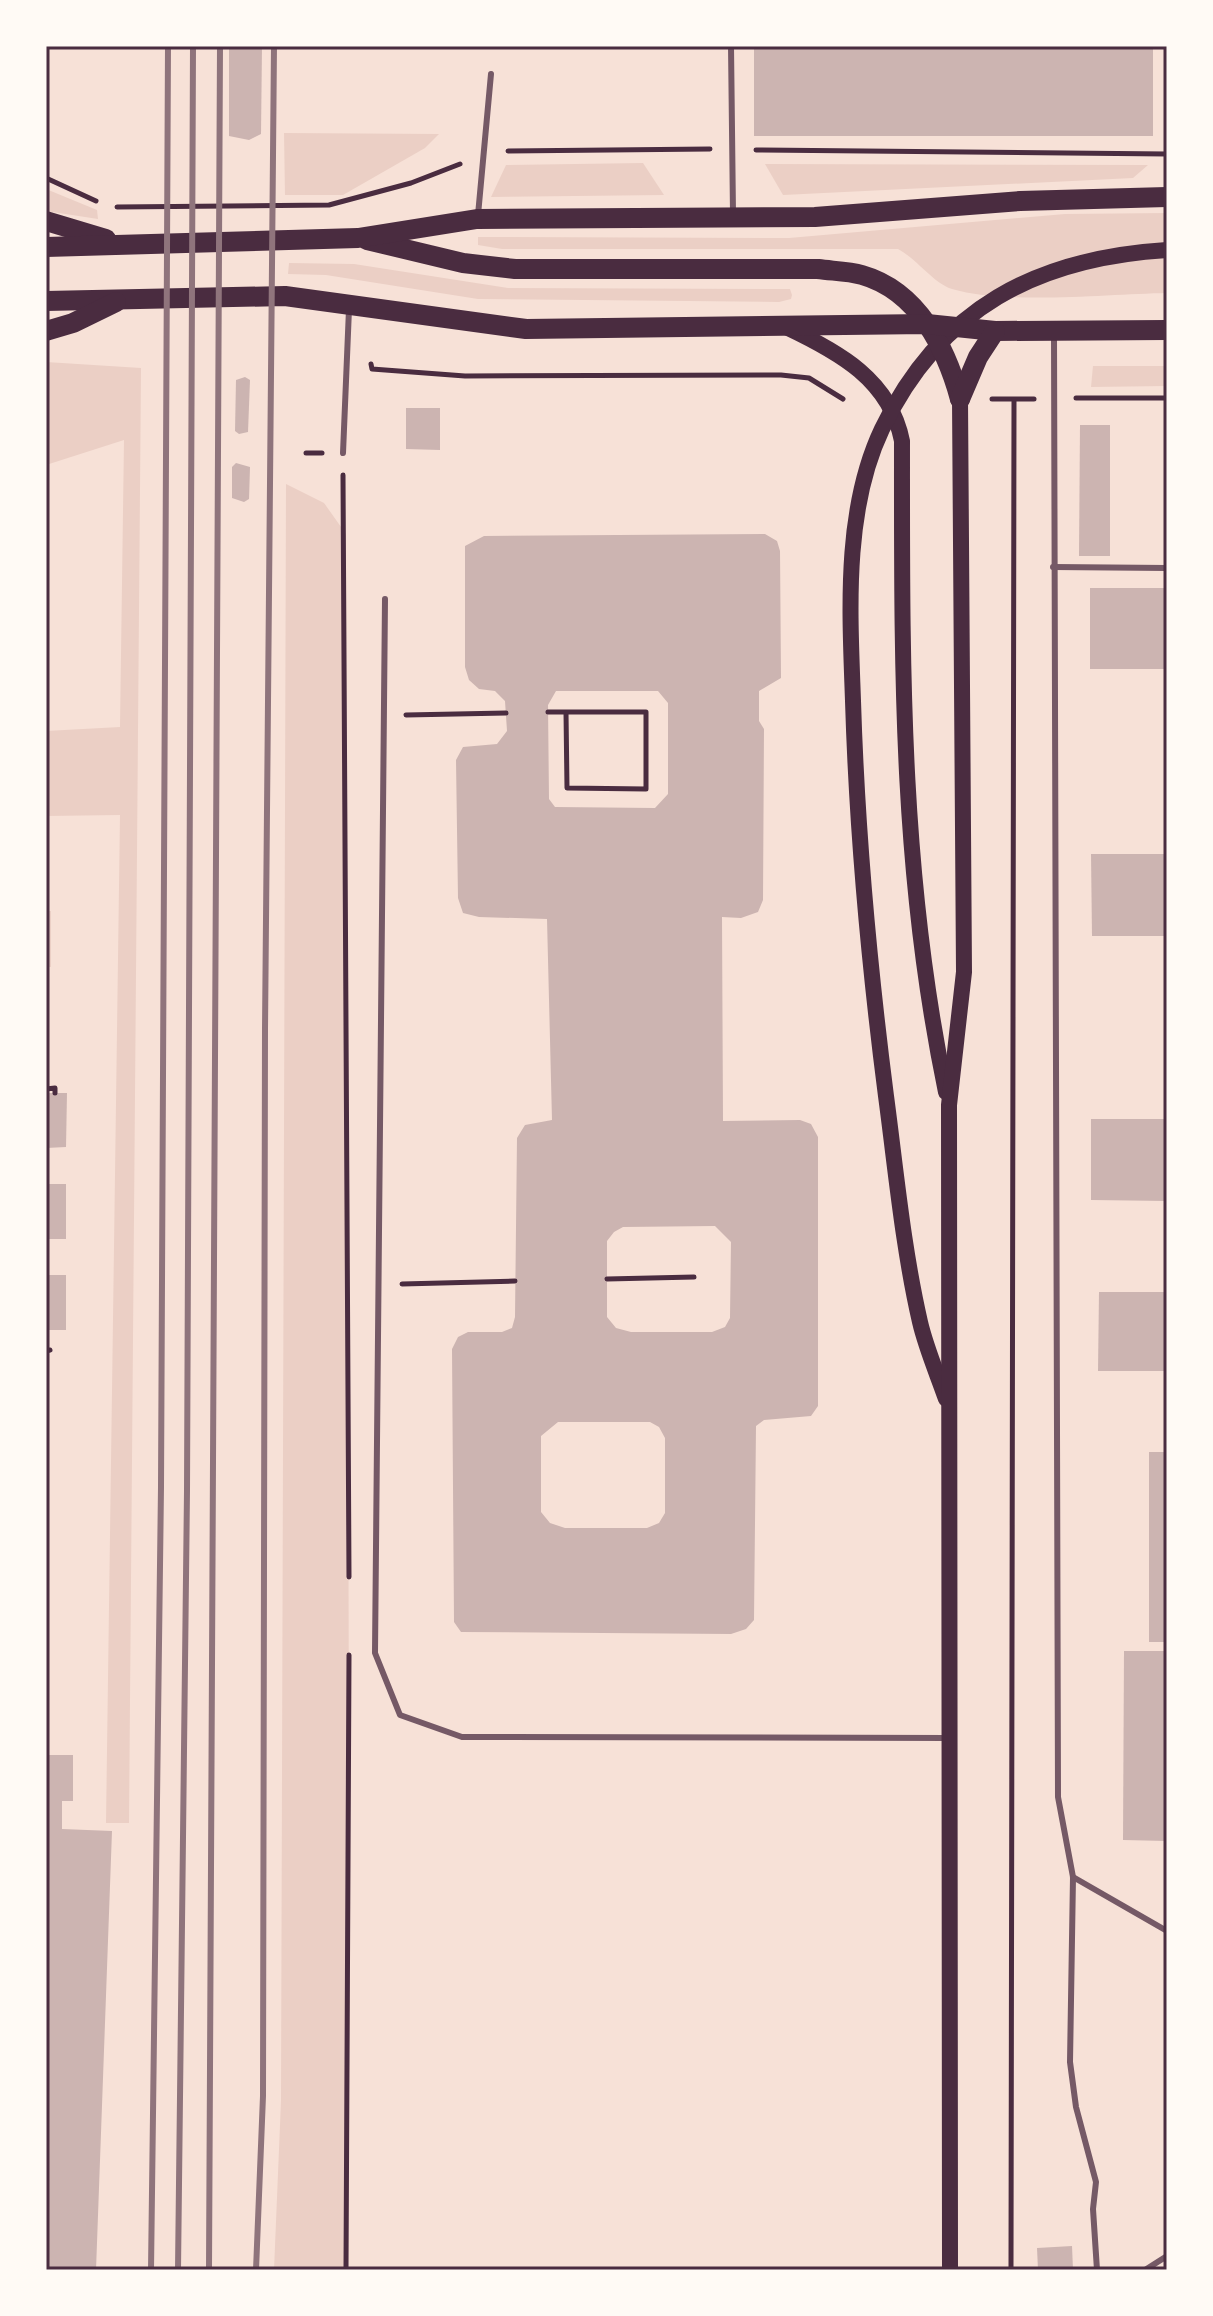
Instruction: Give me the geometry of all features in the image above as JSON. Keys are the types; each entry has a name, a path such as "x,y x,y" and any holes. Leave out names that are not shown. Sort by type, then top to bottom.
{"main road":[{"path":"46,247 358,238 477,219 815,217 1020,201 1167,197"},
{"path":"46,221 121,243"},
{"path":"358,238 463,263 515,269 818,269 863,276 898,293 927,324 948,357 960,399 964,972 949,1105 950,2270"},
{"path":"950,1411 920,1324 869,965 856,800 851,641 853,546 864,482 880,432 902,391 933,352 968,318 1007,290 1051,269 1105,255 1167,250"},
{"path":"46,301 285,296 526,329 927,324 995,331 1167,330"},
{"path":"46,331 73,323 122,299"},
{"path":"786,326 834,350 864,374 888,400 897,418 902,441 902,721 910,866 926,995 949,1105"},
{"path":"960,399 978,357 995,331"}],"lane":[{"path":"731,46 734,217"},
{"path":"477,219 491,74"},
{"path":"343,453 349,303"},
{"path":"1054,331 1058,1797 1073,1877 1070,2062 1076,2107 1096,2182 1093,2209 1097,2270"},
{"path":"1053,567 1167,568"},
{"path":"385,599 381,1285 375,1653 400,1715 462,1737 949,1738"},
{"path":"1073,1877 1167,1931"},
{"path":"1145,2270 1167,2256"}],"path":[{"path":"46,178 104,206 125,209 329,205 411,183 484,156 507,151 732,149 1167,154"},
{"path":"368,356 372,369 465,376 781,375 809,378 847,402 888,400"},
{"path":"960,399 1167,398"},
{"path":"1011,2270 1014,400"},
{"path":"343,453 349,1581"},
{"path":"548,712 566,712 646,712 646,789 567,788 566,712"},
{"path":"385,715 506,713"},
{"path":"46,1089 55,1088 55,1093"},
{"path":"607,1279 694,1277"},
{"path":"381,1285 515,1281"},
{"path":"346,2270 349,1644"}],"shaded area":[{"path":"284,133 439,134 425,148 343,195 285,195"},
{"path":"643,163 664,195 491,197 506,165"},
{"path":"765,164 1148,165 1133,178 783,195"},
{"path":"46,189 97,210 98,219 46,211"},
{"path":"1167,213 1167,293 1028,298 974,294 945,286 898,249 502,249 478,245 478,237 789,238 1065,214"},
{"path":"289,263 354,264 508,288 790,289 792,295 791,299 779,302 478,299 326,275 288,274"},
{"path":"46,362 141,368 129,1823 106,1823 120,815 46,816 46,731 120,727 124,440 46,465"},
{"path":"1093,366 1167,366 1167,386 1091,387"},
{"path":"286,484 324,503 346,534 349,1771 346,2270 274,2270 281,2101"},
{"path":"46,911 51,911 51,967 46,967"}],"building":[{"path":"229,46 262,46 261,134 249,140 229,136"},
{"path":"754,46 1153,46 1153,136 754,136"},
{"path":"245,377 250,380 248,432 239,434 235,431 236,380"},
{"path":"406,408 440,408 440,450 406,449"},
{"path":"1080,425 1110,425 1110,556 1079,556"},
{"path":"236,463 250,467 249,499 244,502 232,498 232,467"},
{"path":"765,534 777,541 780,551 781,678 759,691 759,721 764,729 763,900 758,912 741,918 722,917 723,1121 800,1120 811,1124 818,1137 818,1406 811,1416 764,1420 756,1426 754,1620 746,1629 731,1634 461,1632 454,1622 452,1349 458,1337 468,1332 502,1332 512,1328 515,1317 517,1138 525,1125 552,1120 547,919 479,917 463,913 458,898 456,760 463,747 497,744 507,731 505,701 495,691 479,689 469,680 465,667 465,546 484,536","holes":["556,691 658,691 668,703 668,794 655,808 555,807 549,799 548,705","715,1226 731,1242 730,1318 725,1327 712,1332 631,1332 616,1328 607,1317 607,1241 623,1227","558,1422 650,1422 659,1427 665,1438 665,1513 659,1523 647,1528 565,1528 550,1523 541,1512 541,1436"]},
{"path":"1090,588 1167,588 1167,669 1090,669"},
{"path":"1091,854 1167,854 1167,936 1092,936"},
{"path":"46,1093 67,1093 66,1147 46,1148"},
{"path":"1091,1119 1167,1119 1167,1201 1091,1200"},
{"path":"46,1184 66,1184 66,1239 46,1239"},
{"path":"46,1275 66,1275 66,1330 46,1330"},
{"path":"1099,1292 1167,1292 1167,1371 1098,1371"},
{"path":"1149,1452 1167,1452 1167,1642 1149,1642"},
{"path":"1124,1651 1167,1651 1167,1841 1123,1840"},
{"path":"46,1755 73,1755 73,1801 62,1801 62,1829 112,1831 96,2270 46,2270"},
{"path":"1072,2246 1073,2270 1038,2270 1037,2248"}],"railway":[{"path":"151,2270 161,1487 168,46"},
{"path":"178,2270 187,1491 193,46"},
{"path":"209,2270 220,46"},
{"path":"256,2270 263,2096 265,1029 274,46"}]}
